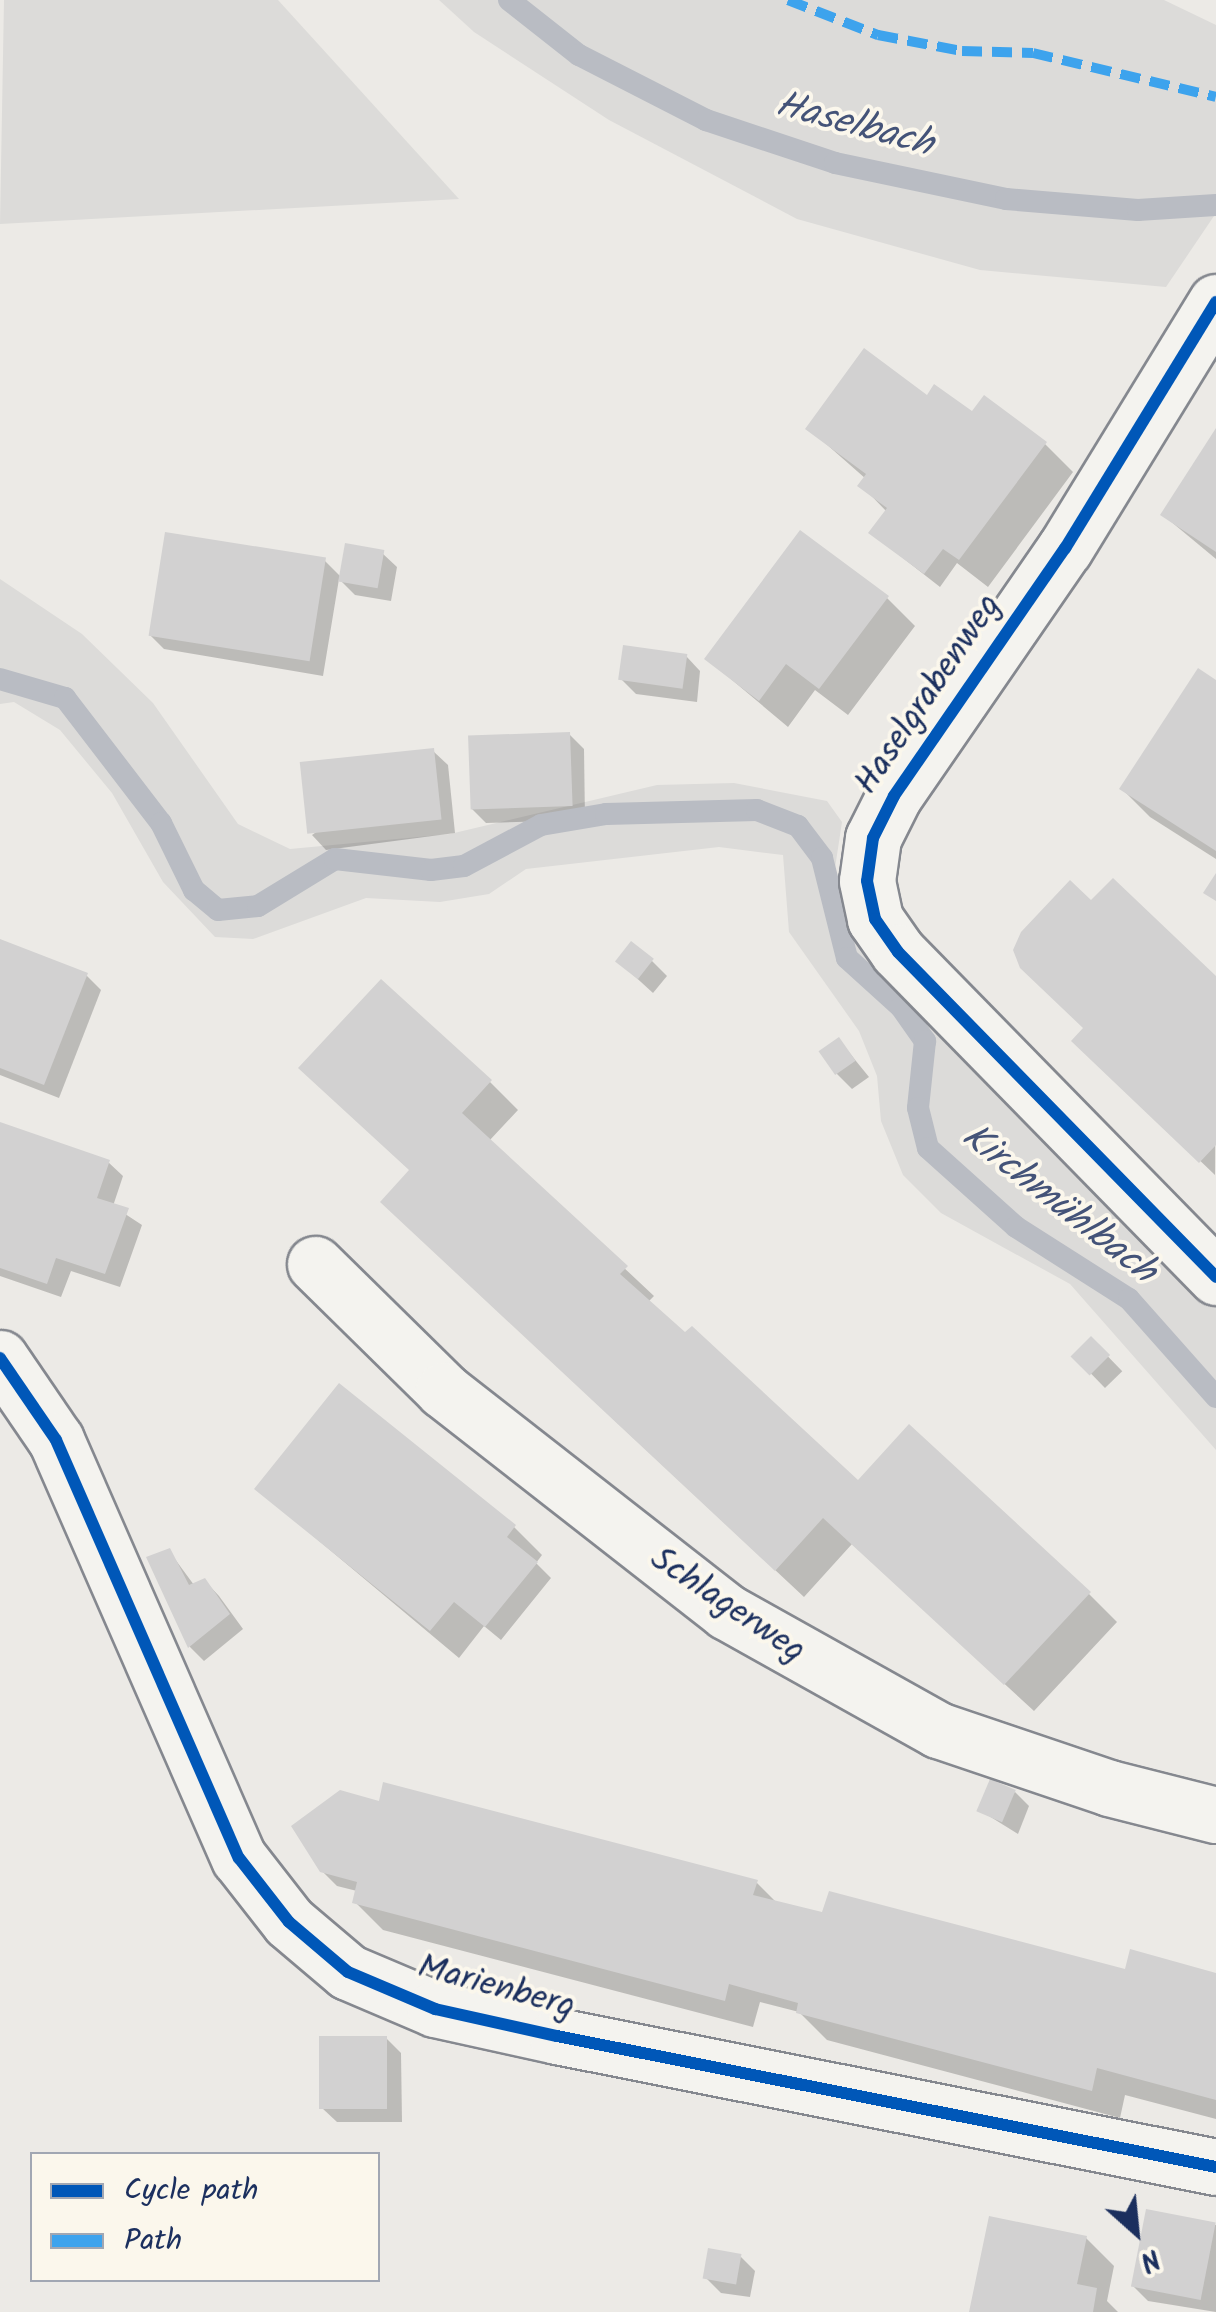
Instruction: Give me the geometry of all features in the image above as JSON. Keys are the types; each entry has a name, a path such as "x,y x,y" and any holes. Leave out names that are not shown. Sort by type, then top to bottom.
{"street":[{"name":"Haselgrabenweg","path":"1216,302 1065,548 894,796 873,838 867,881 875,919 898,952 1216,1277"},
{"name":"Schlagerweg","path":"315,1264 443,1390 727,1612 938,1730 1109,1788 1216,1814"},
{"name":"Marienberg","path":"0,1358 56,1440 239,1858 290,1922 348,1972 435,2009 1216,2167"}],"shaded area":[{"path":"4,0 278,0 459,199 0,224"},
{"path":"439,0 1164,0 1216,25 1216,213 1166,287 980,270 797,219 609,120 474,32"},
{"path":"0,579 82,634 153,703 238,824 290,849 450,834 657,785 734,783 827,801 842,822 835,868 844,900 1216,1302 1216,1450 1070,1284 941,1213 903,1175 881,1121 877,1076 859,1031 789,932 783,855 719,847 526,869 489,894 440,902 366,898 253,939 215,937 163,882 112,793 60,730 14,702 0,704"}],"building":[{"path":"864,348 927,395 934,384 972,411 984,395 1047,442 959,560 943,549 924,574 868,533 887,508 857,486 866,474 805,429"},
{"path":"1216,428 1216,552 1160,515"},
{"path":"800,530 889,596 819,689 786,664 759,701 704,659"},
{"path":"165,532 326,557 310,661 149,636"},
{"path":"345,543 384,550 378,588 338,581"},
{"path":"623,645 687,654 682,689 618,680"},
{"path":"1198,668 1216,680 1216,851 1119,789"},
{"path":"570,732 573,806 471,810 468,736"},
{"path":"434,748 442,820 307,834 300,762"},
{"path":"1216,873 1216,901 1203,893"},
{"path":"1113,878 1216,976 1216,1145 1199,1163 1071,1041 1083,1028 1020,968 1013,950 1021,932 1070,880 1091,900"},
{"path":"0,939 88,973 44,1085 0,1068"},
{"path":"631,941 654,959 638,979 615,961"},
{"path":"381,979 492,1080 462,1113 628,1266 620,1274 685,1332 692,1326 858,1480 909,1424 1091,1592 1004,1685 823,1518 775,1571 380,1202 409,1170 298,1068"},
{"path":"839,1037 856,1061 835,1075 819,1051"},
{"path":"0,1122 110,1160 97,1198 129,1208 105,1274 56,1258 47,1284 0,1268"},
{"path":"1091,1336 1110,1355 1090,1376 1070,1357"},
{"path":"339,1383 516,1525 507,1537 538,1562 485,1627 454,1602 430,1631 254,1489"},
{"path":"170,1548 189,1585 205,1578 230,1614 188,1648 146,1557"},
{"path":"990,1779 1016,1790 1002,1822 976,1811"},
{"path":"383,1782 758,1880 753,1895 822,1912 829,1891 1125,1969 1130,1949 1216,1973 1216,2100 1097,2068 1092,2091 796,2013 798,2003 729,1984 725,2001 352,1903 357,1882 320,1872 291,1826 340,1790 379,1801"},
{"path":"319,2036 387,2036 387,2109 319,2109"},
{"path":"1146,2209 1216,2223 1201,2300 1131,2287"},
{"path":"989,2216 1087,2236 1077,2284 1097,2288 1093,2312 969,2312"},
{"path":"708,2248 741,2254 736,2284 703,2279"}],"waterway":[{"name":"Haselbach","path":"509,0 579,55 706,120 835,163 1006,199 1138,210 1216,205"},
{"name":"Kirchmühlbach","path":"0,679 65,698 161,823 194,890 218,910 258,906 335,859 431,870 464,866 541,825 606,814 757,810 798,826 822,858 847,958 901,1007 925,1041 918,1108 928,1148 1016,1227 1129,1299 1216,1397"}],"marked path":[{"path":"788,0 878,35 962,51 1033,53 1216,97"}],"cycle path":[{"path":"1216,302 1065,548 894,796 873,838 867,881 875,919 898,952 1216,1277"},
{"path":"0,1358 56,1440 239,1858 289,1922 348,1972 435,2009 1216,2167"}]}
